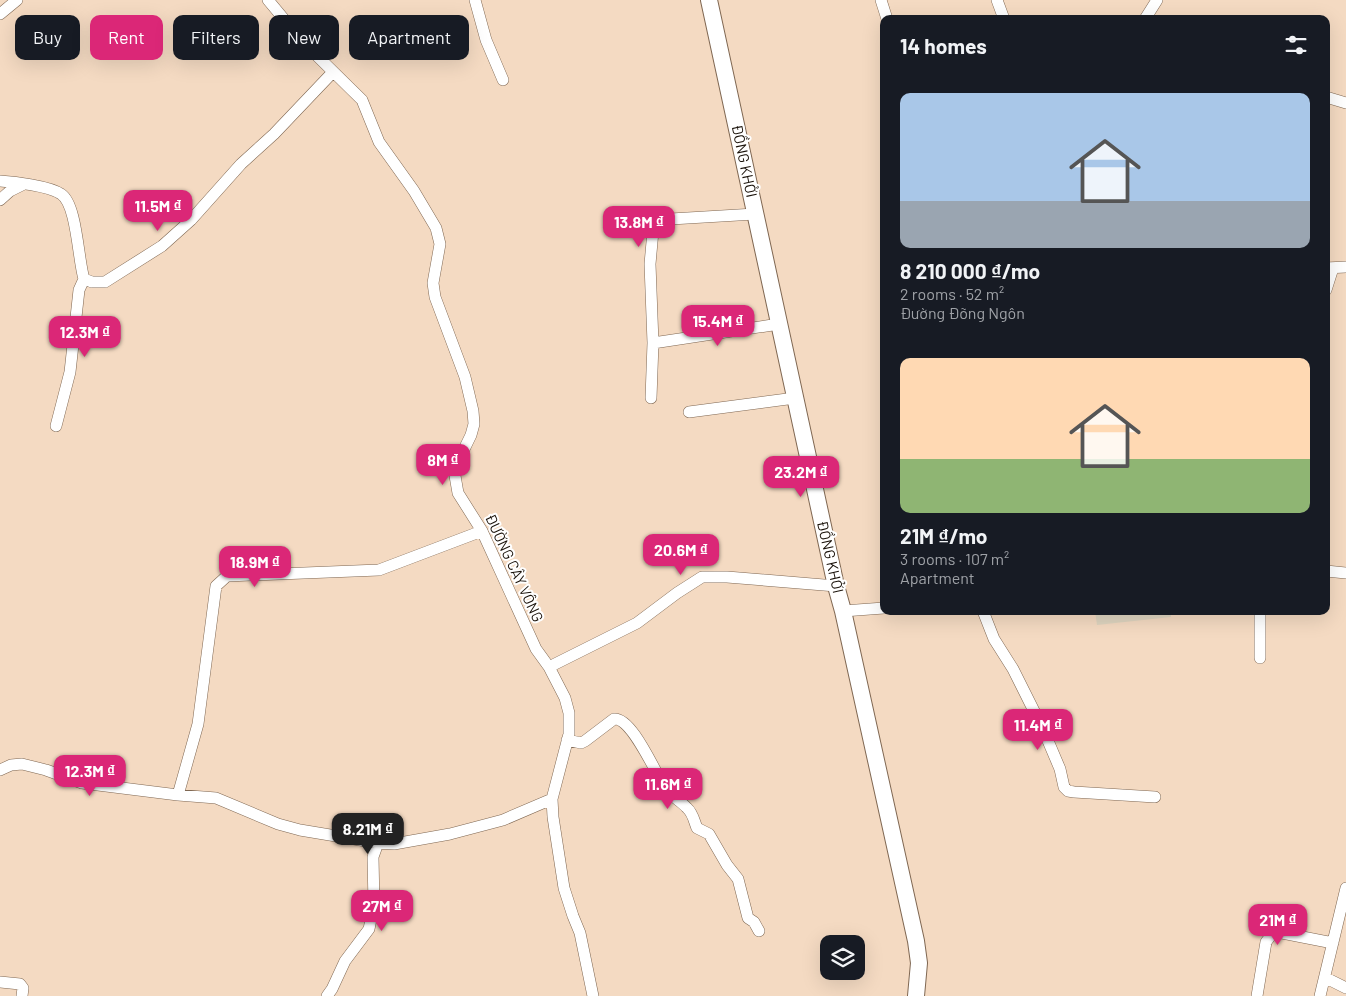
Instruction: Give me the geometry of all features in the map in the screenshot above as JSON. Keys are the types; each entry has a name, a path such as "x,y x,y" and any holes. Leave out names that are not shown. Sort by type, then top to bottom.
{"main road":[{"name":"ĐỒNG KHỞI","path":"710,0 836,586 916,941 919,963 916,996"}],"street":[{"path":"0,14 17,0"},
{"name":"ĐƯỜNG CÂY VÔNG","path":"268,0 290,28 362,100 379,142 414,191 436,228 440,244 433,283 435,297 465,377 473,411 474,424 471,435 454,470 458,493 482,531 536,649 565,698 569,712 570,725 552,799 559,866 568,903 583,942 593,996"},
{"path":"475,0 486,40 503,80"},
{"path":"882,0 886,15"},
{"path":"997,0 1003,15"},
{"path":"1147,15 1156,0"},
{"path":"84,279 92,282 105,282 162,246 191,220 234,171 274,134 333,72"},
{"path":"1330,98 1346,103"},
{"path":"0,181 49,189 61,194 72,214 84,279 79,290 70,372 56,426"},
{"path":"0,200 10,191 24,184"},
{"path":"651,398 653,343 650,264 654,220 755,214"},
{"path":"1330,268 1346,267"},
{"path":"653,343 779,324"},
{"path":"689,412 795,398"},
{"path":"178,795 198,724 216,586 227,576 379,570 482,531"},
{"path":"1330,571 1346,573"},
{"path":"548,667 637,624 677,593 702,577 726,577 836,586"},
{"path":"843,611 880,608"},
{"path":"985,615 994,639 1043,729 1060,769 1064,787 1068,791 1074,792 1155,798"},
{"path":"1260,615 1260,658"},
{"path":"567,740 575,743 585,741 614,719 622,720 628,726 665,788 672,797 689,809 697,828 709,834 715,842 727,865 738,879 748,918 754,922 759,931"},
{"path":"0,770 10,765 22,764 46,770 82,783 216,798 278,824 300,830 394,844 450,834 503,820 552,799"},
{"path":"327,996 345,962 369,929 374,905 373,857 378,843"},
{"path":"1320,996 1326,978 1346,888"},
{"path":"1257,996 1266,942 1272,934 1277,932 1333,942"},
{"path":"1326,978 1346,988"},
{"path":"0,982 20,984 22,996"}],"shaded area":[{"path":"1096,615 1171,615 1171,617 1097,625"}]}
